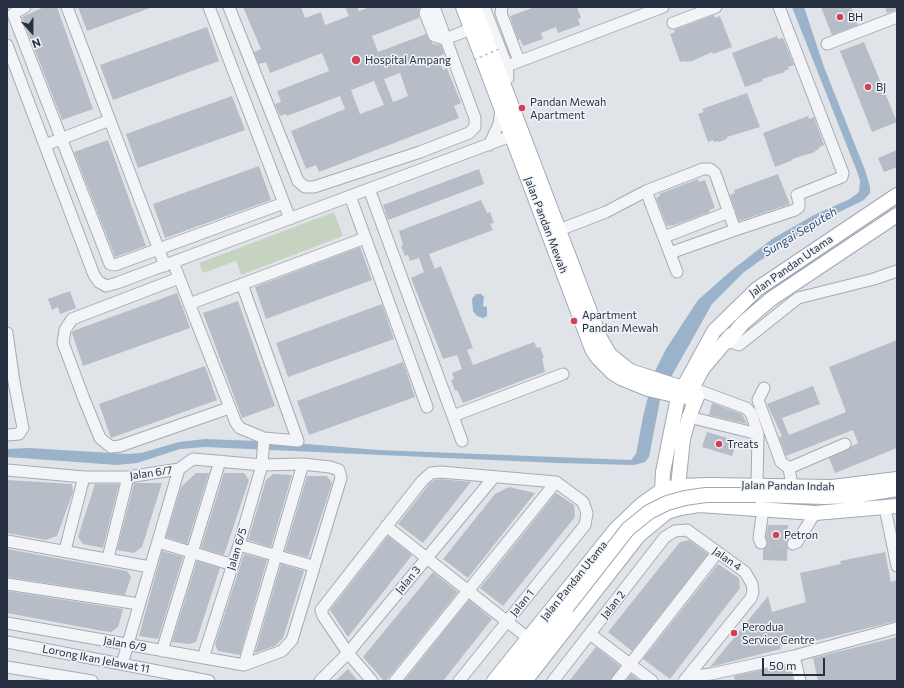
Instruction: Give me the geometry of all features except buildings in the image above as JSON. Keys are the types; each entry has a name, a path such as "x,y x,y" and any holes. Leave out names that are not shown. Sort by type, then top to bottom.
{"main road":[{"name":"Jalan Pandan Mewah","path":"463,7 480,23 501,107 517,134 558,228 600,338 610,355 630,371 650,384"},
{"name":"Jalan Pandan Mewah","path":"474,7 502,82 517,134 592,349 598,358 613,373 650,384 681,396"},
{"name":"Jalan Pandan Utama","path":"674,510 662,490 663,472 673,416 694,366 714,330 757,289 897,195"},
{"name":"Jalan Pandan Utama","path":"525,681 640,535 674,510 683,439 681,396 703,368 730,338 771,299 897,215"},
{"name":"Jalan Pandan Indah","path":"678,486 757,485 832,487 897,479"},
{"path":"709,506 703,498 703,494 710,485"},
{"name":"Jalan Pandan Utama","path":"494,681 624,521 642,504 662,490 678,486"},
{"path":"508,681 628,529 649,512 667,503 685,498 706,496 854,496 897,489"},
{"name":"Jalan Pandan Indah","path":"674,510 700,505 815,513 891,507"},
{"path":"624,521 628,518 639,521 641,530 640,535"}],"street":[{"path":"25,7 13,14 110,264 115,265 284,203"},
{"path":"67,7 158,249 179,278 229,408 240,428 264,438 298,441 242,284"},
{"path":"209,7 290,219"},
{"path":"229,7 298,181 305,187 314,187 420,152 469,133 475,126 475,118 434,7"},
{"path":"428,7 425,13 434,36 445,39 480,23"},
{"path":"484,7 480,23 507,66 508,78 502,82"},
{"path":"502,7 501,13 519,61"},
{"path":"507,66 663,7"},
{"path":"674,23 716,7"},
{"path":"670,253 795,210 799,207 800,202 797,195 842,177 843,173 779,7"},
{"path":"827,44 897,17"},
{"path":"7,46 94,275 99,282 106,286 169,264 517,134"},
{"path":"489,145 499,124 501,107"},
{"path":"45,145 110,120"},
{"path":"420,152 426,168"},
{"path":"558,228 604,207 625,202 646,191 703,169 710,169 715,173 735,230"},
{"path":"369,189 462,441"},
{"path":"646,191 677,272"},
{"path":"350,196 427,407"},
{"path":"664,237 728,212"},
{"path":"189,304 365,238"},
{"path":"730,338 739,345 798,298 874,279 897,271"},
{"path":"179,278 72,319 65,330 63,343 84,399 100,438 111,446 120,446 229,408"},
{"path":"7,334 10,382 23,428 19,434 7,435"},
{"path":"453,416 563,374"},
{"path":"764,388 758,400 781,462 789,468 792,486"},
{"path":"681,396 758,434"},
{"path":"681,396 746,408 751,413 758,434 757,485"},
{"name":"Jalan 6/5","path":"203,658 233,565 262,465 264,438"},
{"path":"789,468 845,444"},
{"name":"Jalan 6/7","path":"7,470 84,478 128,477 179,469 193,459 262,465 303,464 330,467 338,470 341,478 314,566"},
{"path":"162,651 220,461"},
{"path":"244,665 303,464"},
{"path":"122,664 179,469"},
{"path":"372,681 348,653 323,616 321,610 386,526 431,472 556,482"},
{"path":"108,558 128,477"},
{"name":"Jalan 3","path":"320,681 348,653 494,477"},
{"path":"65,550 84,478"},
{"path":"395,681 556,482"},
{"name":"Jalan 1","path":"459,681 585,525 587,513 583,502 556,482"},
{"path":"891,507 897,566"},
{"path":"761,543 759,538 763,509"},
{"path":"793,544 797,542 815,513"},
{"path":"386,526 528,638"},
{"name":"Jalan 4","path":"675,531 687,530 745,572 752,584 753,592 750,598 686,679"},
{"name":"Jalan 2","path":"553,681 665,537 675,531"},
{"path":"7,541 65,550 150,567"},
{"path":"158,542 233,565"},
{"path":"239,545 314,566 292,640 288,646 282,651 244,665"},
{"path":"617,681 717,552"},
{"path":"7,584 139,604"},
{"name":"Jalan 6/9","path":"7,623 244,665"},
{"path":"686,679 794,656 897,628"},
{"path":"590,634 652,681"},
{"name":"Lorong Ikan Jelawat 11","path":"7,642 209,681"},
{"path":"794,656 800,681"},
{"path":"7,667 43,677 92,681"}],"path":[{"path":"474,60 499,49"}],"green space":[{"path":"334,212 343,236 241,275 236,261 203,273 199,263"}],"water":[{"name":"Sungai Seputeh","path":"792,7 804,7 824,67 865,170 870,187 870,193 864,200 823,220 758,262 743,273 712,304 661,395 649,457 645,462 634,465 558,463 205,447 180,449 137,463 117,465 7,457 7,449 29,448 128,454 141,453 179,442 205,439 283,442 378,450 631,460 636,454 654,373 666,349 698,300 732,270 772,239 814,215 850,199 859,192 860,181 858,174"},
{"path":"476,294 481,294 484,297 483,306 487,307 487,316 483,318 477,316 473,311 472,299"}],"tunnel":[{"path":"761,543 793,544"}],"place":[{"name":"BH","path":"840,17"},
{"name":"Hospital Ampang","path":"356,60"},
{"name":"BJ","path":"868,87"},
{"name":"Pandan Mewah Apartment","path":"522,108"},
{"name":"Apartment Pandan Mewah","path":"574,321"},
{"name":"Treats","path":"719,444"},
{"name":"Petron","path":"776,535"},
{"name":"Perodua Service Centre","path":"734,633"}]}
